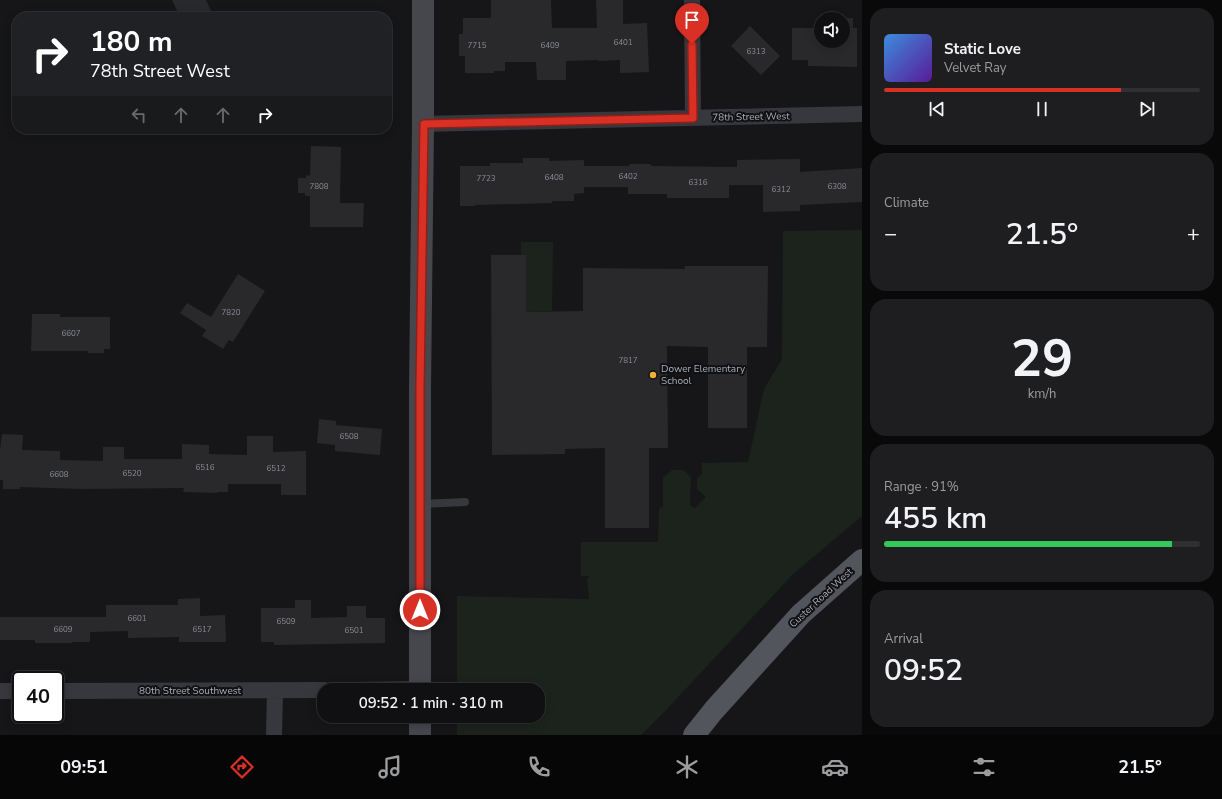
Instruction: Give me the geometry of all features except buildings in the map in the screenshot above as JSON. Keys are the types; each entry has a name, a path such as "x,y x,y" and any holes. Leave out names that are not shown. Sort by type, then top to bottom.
{"main road":[{"name":"Custer Road West","path":"694,735 714,710 801,614 862,560"}],"street":[{"path":"420,683 420,377 424,124 423,0"},
{"path":"692,0 693,118"},
{"name":"78th Street West","path":"424,124 862,114"},
{"name":"80th Street Southwest","path":"64,691 317,690"},
{"path":"0,691 12,691"},
{"path":"274,735 275,691"},
{"path":"420,723 420,735"}],"lane":[{"path":"420,504 465,502"}],"shaded area":[{"path":"862,230 862,516 792,575 641,735 457,735 457,723 545,723 545,683 457,683 457,596 589,599 587,579 589,576 581,576 581,542 658,542 659,509 663,506 663,478 672,470 683,470 691,477 690,505 695,508 706,497 697,489 697,478 702,474 702,463 748,462 764,389 782,359 783,231"},
{"path":"521,242 553,242 552,311 526,312 526,255 521,255"}],"place":[{"name":"Dower Elementary School","path":"653,375"}],"route":[{"path":"420,610 420,389 424,124 693,118 692,44"}]}
